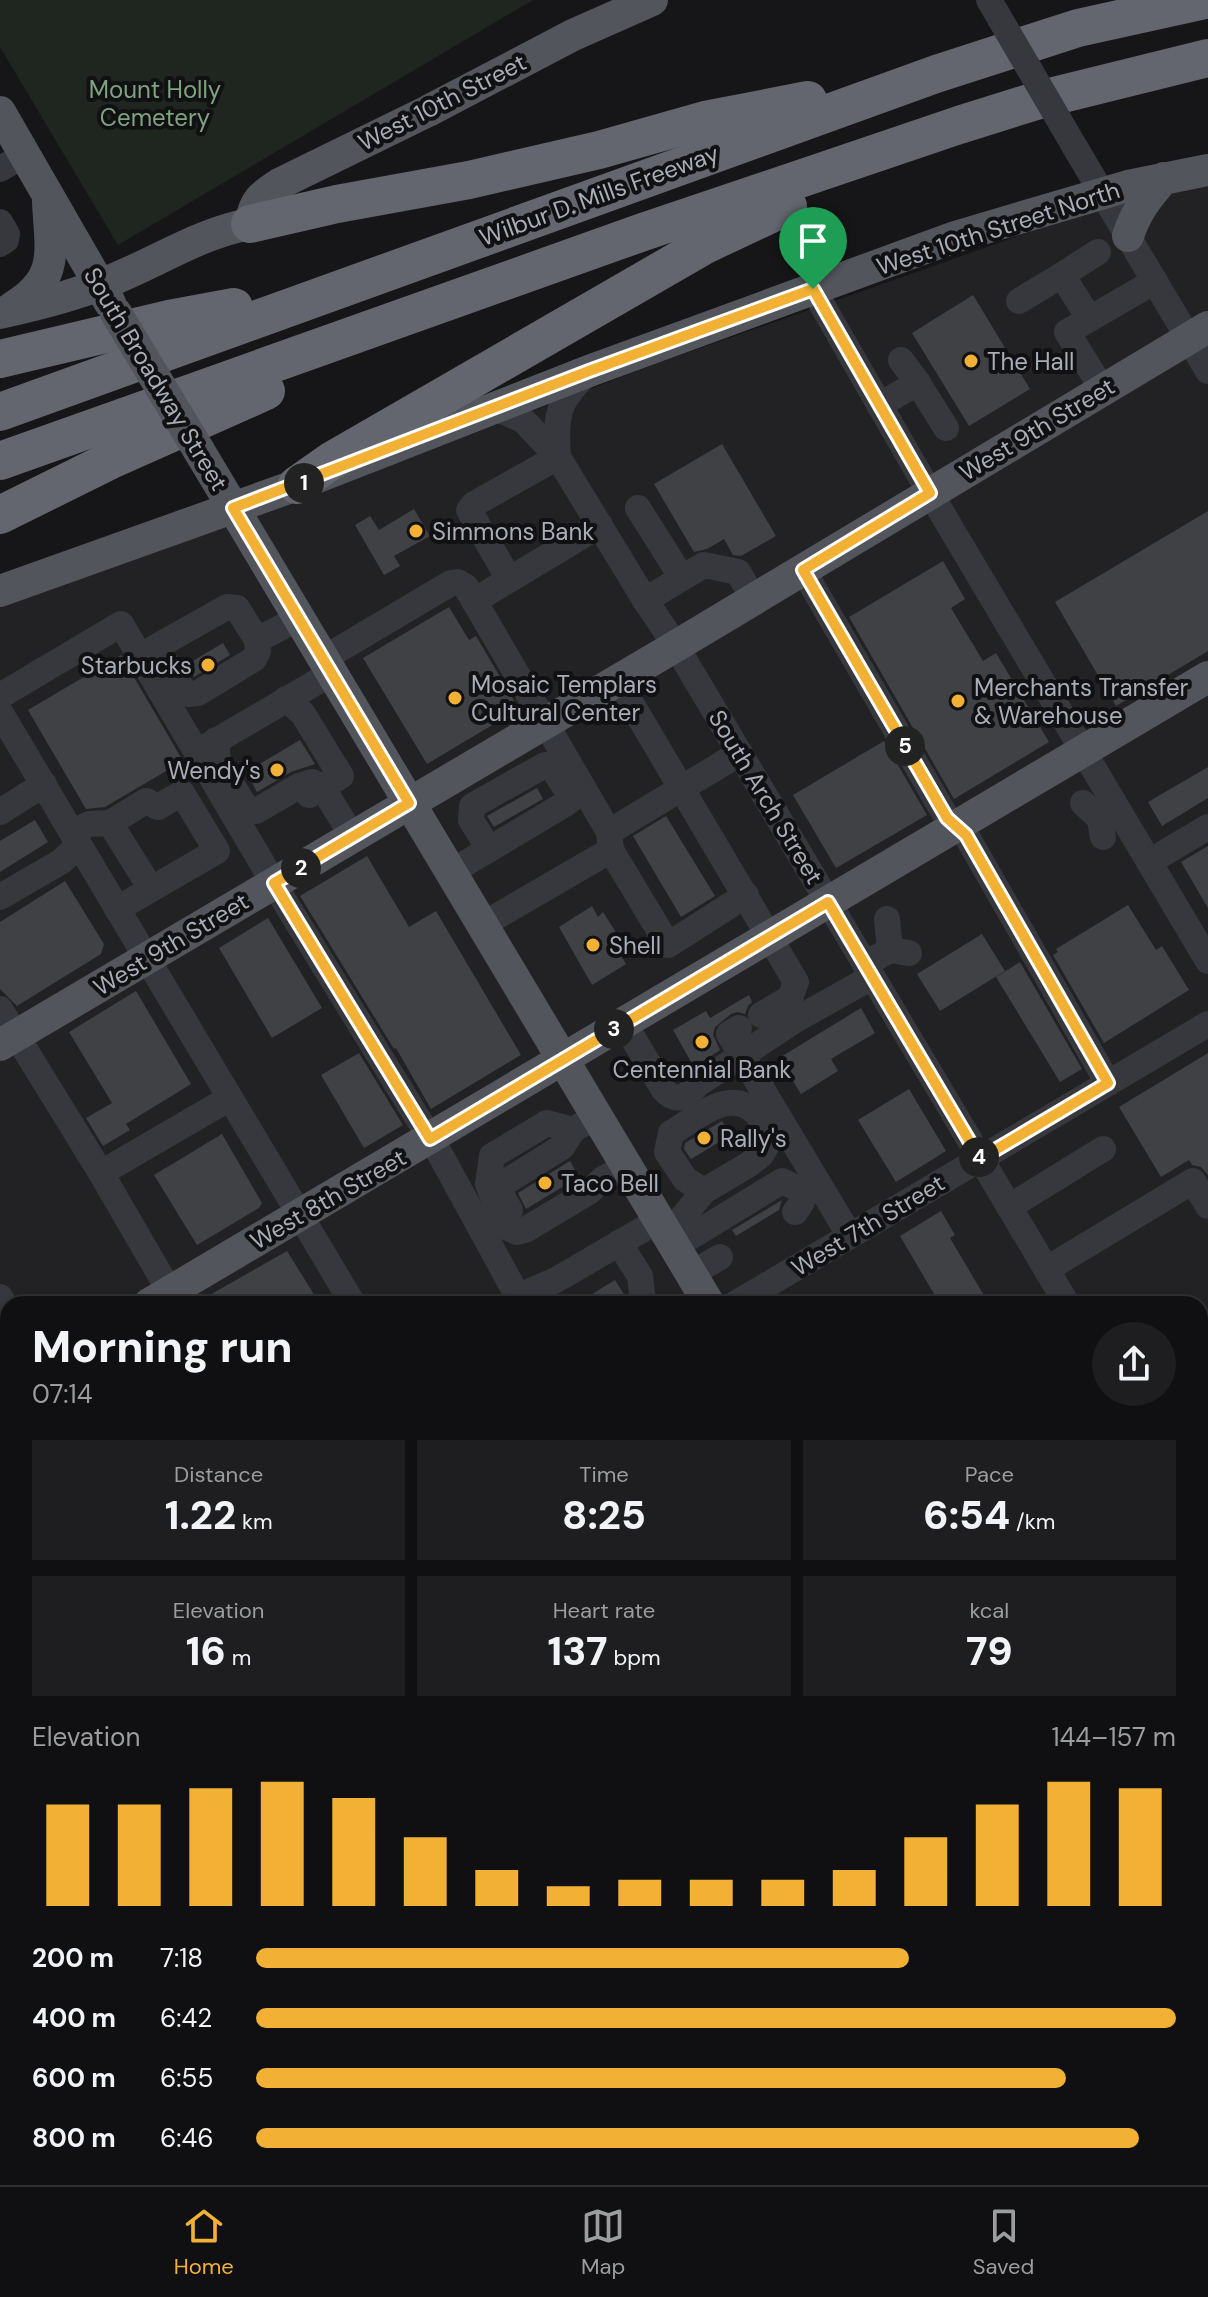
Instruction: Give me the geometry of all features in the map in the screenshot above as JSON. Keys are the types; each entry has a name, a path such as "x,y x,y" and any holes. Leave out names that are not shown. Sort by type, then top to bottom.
{"highway":[{"name":"Wilbur D. Mills Freeway","path":"0,412 936,74 1078,28 1205,0"},
{"name":"Wilbur D. Mills Freeway","path":"0,461 959,125 1042,99 1208,58"},
{"path":"250,224 337,204 483,177 599,150 705,120 936,74"},
{"path":"297,485 331,461 705,245 959,125"},
{"path":"0,515 111,460 528,274"},
{"path":"0,359 169,319 343,287"}],"main road":[{"name":"West 10th Street","path":"250,224 259,197 281,183 646,1"},
{"name":"South Broadway Street","path":"0,112 13,162 48,194 563,1060 585,1123 673,1244 704,1296"},
{"name":"West 10th Street North","path":"0,591 297,485 589,371 955,237 1103,193 1208,170"},
{"path":"1128,236 1143,202 1164,178"},
{"path":"1,313 32,294 47,272 51,253 48,194"},
{"path":"1,313 100,285 227,228 250,224"},
{"name":"West 9th Street","path":"5,1030 147,958 618,681 1198,333"},
{"name":"West 8th Street","path":"172,1296 300,1216 1208,677"}],"street":[{"path":"989,0 1155,281 1198,333 1208,371"},
{"path":"0,222 7,234 6,240 0,244"},
{"path":"1019,301 1098,252"},
{"path":"1062,275 1089,318"},
{"path":"1103,390 1067,332 1155,281"},
{"path":"813,289 1083,751 1101,817 1149,862 1208,961"},
{"path":"901,360 946,428"},
{"path":"509,579 469,510 474,504 558,457 560,409 571,388 589,371"},
{"path":"879,405 918,383"},
{"name":"South Arch Street","path":"495,408 523,420 558,457 676,646 1062,1296"},
{"path":"638,508 682,578"},
{"path":"474,601 600,525"},
{"path":"645,600 704,565 738,572 754,599"},
{"path":"803,570 947,818 966,835 1108,1083"},
{"path":"0,599 31,580"},
{"path":"206,746 286,699 328,666 451,583 458,582 466,587 544,723 578,794 610,841 668,945 746,895"},
{"path":"0,696 121,624 183,690 189,694 198,693 254,659 258,651 257,640 237,608 231,606 148,652"},
{"path":"257,640 299,618"},
{"path":"148,652 248,811 256,811 299,786 312,782 322,787 353,837"},
{"path":"618,681 796,982 790,998 743,1033 698,1084 681,1098 673,1098 664,1090 624,1023"},
{"path":"244,833 341,776 303,714 286,699"},
{"path":"0,712 9,749 44,784 348,1296"},
{"path":"206,746 244,833 430,1139 518,1296"},
{"path":"482,925 610,841 682,788 740,753"},
{"path":"489,849 471,820 472,806 545,765 578,794"},
{"path":"0,812 44,784"},
{"path":"0,897 62,861 75,839 89,824 110,823 146,801 158,807 182,793 217,851 117,909"},
{"path":"451,872 578,794"},
{"path":"110,823 151,889"},
{"path":"1149,862 1208,827"},
{"path":"743,1033 797,1019 899,952 887,919"},
{"name":"West 7th Street","path":"749,1296 1208,1024"},
{"path":"5,1030 101,1173 164,1296"},
{"path":"743,1033 778,1136 806,1198"},
{"path":"101,1173 230,1098"},
{"path":"704,1191 685,1179 667,1152 671,1133 724,1102 745,1104 767,1130 778,1136"},
{"path":"585,1123 562,1147 500,1188 515,1217 520,1219 585,1182 620,1173 667,1152"},
{"path":"673,1244 704,1191 761,1155 778,1136"},
{"path":"1009,1207 1103,1149"},
{"path":"673,1244 782,1181 801,1190 806,1198 850,1236"},
{"path":"1047,1269 1193,1181 1208,1206"},
{"path":"619,1243 649,1290 649,1296"},
{"path":"527,1296 619,1243 673,1244 720,1257"},
{"path":"640,1276 642,1296"}],"shaded area":[{"path":"1208,186 1208,1296 0,1296 0,594 399,462 650,366 1109,204"}],"green space":[{"name":"Mount Holly Cemetery","path":"0,0 533,0 118,245 0,47"}],"building":[{"name":"The Hall","path":"973,295 1030,389 969,426 912,333"},
{"path":"722,444 776,536 741,556 733,555 724,539 707,549 694,552 654,484"},
{"path":"414,509 430,536 394,556 400,566 384,575 355,525 370,516 379,530"},
{"path":"1208,511 1208,651 1116,706 1055,602"},
{"name":"Merchants Transfer & Warehouse","path":"943,561 965,599 951,608 983,661 996,653 1049,742 954,799 849,617"},
{"name":"Mosaic Templars Cultural Center","path":"449,607 469,640 476,636 519,709 427,764 363,658"},
{"path":"223,643 230,655 194,677 186,665"},
{"path":"121,655 183,761 105,807 86,809 28,710"},
{"name":"Wendy's","path":"300,740 315,764 291,772 257,792 246,772"},
{"path":"884,741 927,815 836,868 793,795"},
{"path":"1208,767 1208,798 1162,826 1148,802"},
{"path":"537,788 543,799 494,827 487,816"},
{"name":"Shell","path":"666,816 715,896 681,917 633,836"},
{"path":"35,820 48,842 0,872 0,841"},
{"path":"1208,846 1208,908 1181,862"},
{"path":"367,856 409,927 436,911 521,1055 431,1109 300,896"},
{"path":"65,881 104,944 101,954 17,1006 0,989 0,922"},
{"path":"1128,905 1156,950 1162,946 1189,990 1104,1043 1053,955 1058,952 1056,949"},
{"name":"Shell","path":"592,906 598,917 603,912 617,934 613,937 618,944 615,946 626,964 592,985 559,927"},
{"path":"268,918 322,1008 272,1038 219,948"},
{"path":"982,934 1005,971 940,1011 917,974"},
{"path":"1020,962 1082,1069 1060,1082 996,977"},
{"path":"136,991 191,1084 126,1124 130,1130 103,1146 86,1118 112,1103 69,1032"},
{"name":"Centennial Bank","path":"749,995 752,1002 745,1014 731,1014 715,1027 713,1035 720,1050 694,1067 673,1030 706,1011 710,1018"},
{"path":"861,1008 875,1033 831,1059 838,1071 801,1094 779,1058"},
{"path":"359,1053 403,1125 364,1148 321,1075"},
{"path":"1208,1053 1208,1175 1189,1160 1161,1177 1119,1107"},
{"path":"909,1089 946,1151 896,1182 858,1120"},
{"name":"Rally's","path":"722,1121 731,1135 691,1159 684,1149 685,1143"},
{"path":"222,1134 262,1203 259,1208 197,1245 154,1175"},
{"name":"Taco Bell","path":"570,1161 579,1177 526,1209 518,1193"},
{"path":"782,1200 779,1210 736,1236 732,1230"},
{"path":"941,1211 955,1235 950,1238 984,1296 935,1296 900,1236"},
{"path":"287,1251 315,1296 208,1296"},
{"path":"615,1280 625,1296 589,1296"}],"place":[{"name":"The Hall","path":"971,361"},
{"name":"Simmons Bank","path":"416,531"},
{"name":"Starbucks","path":"208,665"},
{"name":"Mosaic Templars Cultural Center","path":"455,698"},
{"name":"Merchants Transfer & Warehouse","path":"958,701"},
{"name":"Wendy's","path":"277,770"},
{"name":"Shell","path":"593,945"},
{"name":"Centennial Bank","path":"702,1042"},
{"name":"Rally's","path":"704,1138"},
{"name":"Taco Bell","path":"545,1183"}],"route":[{"path":"813,289 930,493 803,570 947,818 966,835 1108,1083 980,1159 828,902 430,1139 274,883 409,803 233,508 589,371 813,289"}]}
